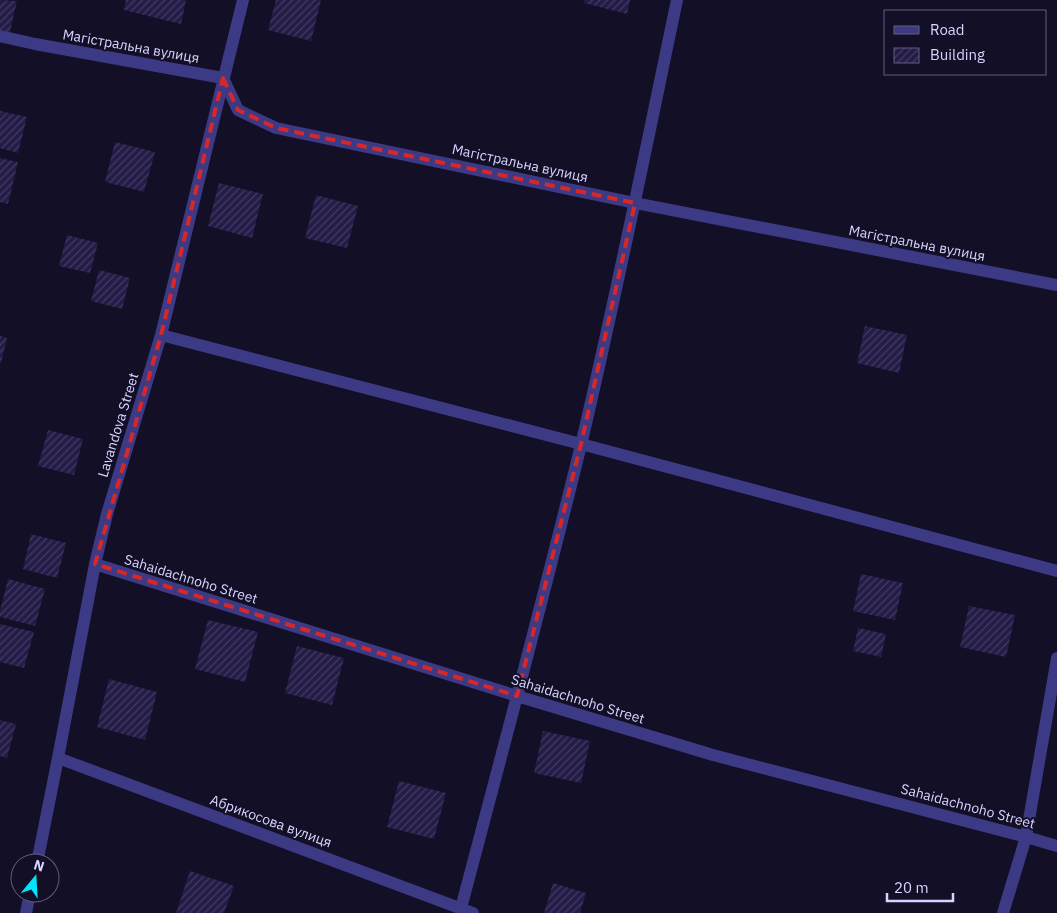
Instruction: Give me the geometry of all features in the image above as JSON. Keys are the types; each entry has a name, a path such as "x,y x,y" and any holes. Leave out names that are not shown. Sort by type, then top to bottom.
{"street":[{"name":"Lavandova Street","path":"39,853 95,564 107,514 161,335 243,0"},
{"path":"467,911 517,696 581,444 635,203 677,0"},
{"name":"Магістральна вулиця","path":"0,36 223,78 238,110 276,128 635,203 1057,285"},
{"path":"161,335 581,444 1057,572"},
{"name":"Sahaidachnoho Street","path":"95,564 712,755 1026,836 1057,846"},
{"path":"1003,913 1026,836 1057,658"},
{"name":"Абрикосова вулиця","path":"58,758 467,911"}],"highlighted area":[{"path":"223,78 238,110 276,128 635,203 581,444 517,696 95,564 161,335"}],"building":[{"path":"0,0 17,1 9,36 0,34"},
{"path":"126,0 186,0 181,24 124,10"},
{"path":"276,0 321,0 311,41 268,30"},
{"path":"585,0 630,0 627,14 584,3"},
{"path":"0,111 27,117 18,153 0,148"},
{"path":"115,142 155,152 144,192 105,182"},
{"path":"0,158 18,162 8,204 0,202"},
{"path":"219,183 263,194 252,238 208,226"},
{"path":"316,195 358,206 347,248 305,238"},
{"path":"67,235 98,243 90,273 59,266"},
{"path":"99,270 130,278 122,309 91,301"},
{"path":"865,326 907,335 899,373 857,363"},
{"path":"0,336 7,338 1,363 0,363"},
{"path":"48,430 83,439 74,475 38,466"},
{"path":"31,534 66,543 57,578 23,569"},
{"path":"861,574 903,583 895,620 853,611"},
{"path":"8,579 45,589 35,626 0,617"},
{"path":"969,606 1015,615 1006,657 960,647"},
{"path":"208,620 258,632 245,682 195,669"},
{"path":"0,624 34,632 24,668 0,662"},
{"path":"858,628 886,634 881,657 853,651"},
{"path":"297,646 344,658 332,705 285,693"},
{"path":"109,679 157,692 145,740 97,727"},
{"path":"0,720 16,724 7,758 0,756"},
{"path":"543,731 590,741 581,783 534,773"},
{"path":"399,781 446,793 434,839 387,827"},
{"path":"190,871 234,886 224,913 176,913"},
{"path":"553,883 586,893 580,913 544,913"}]}
